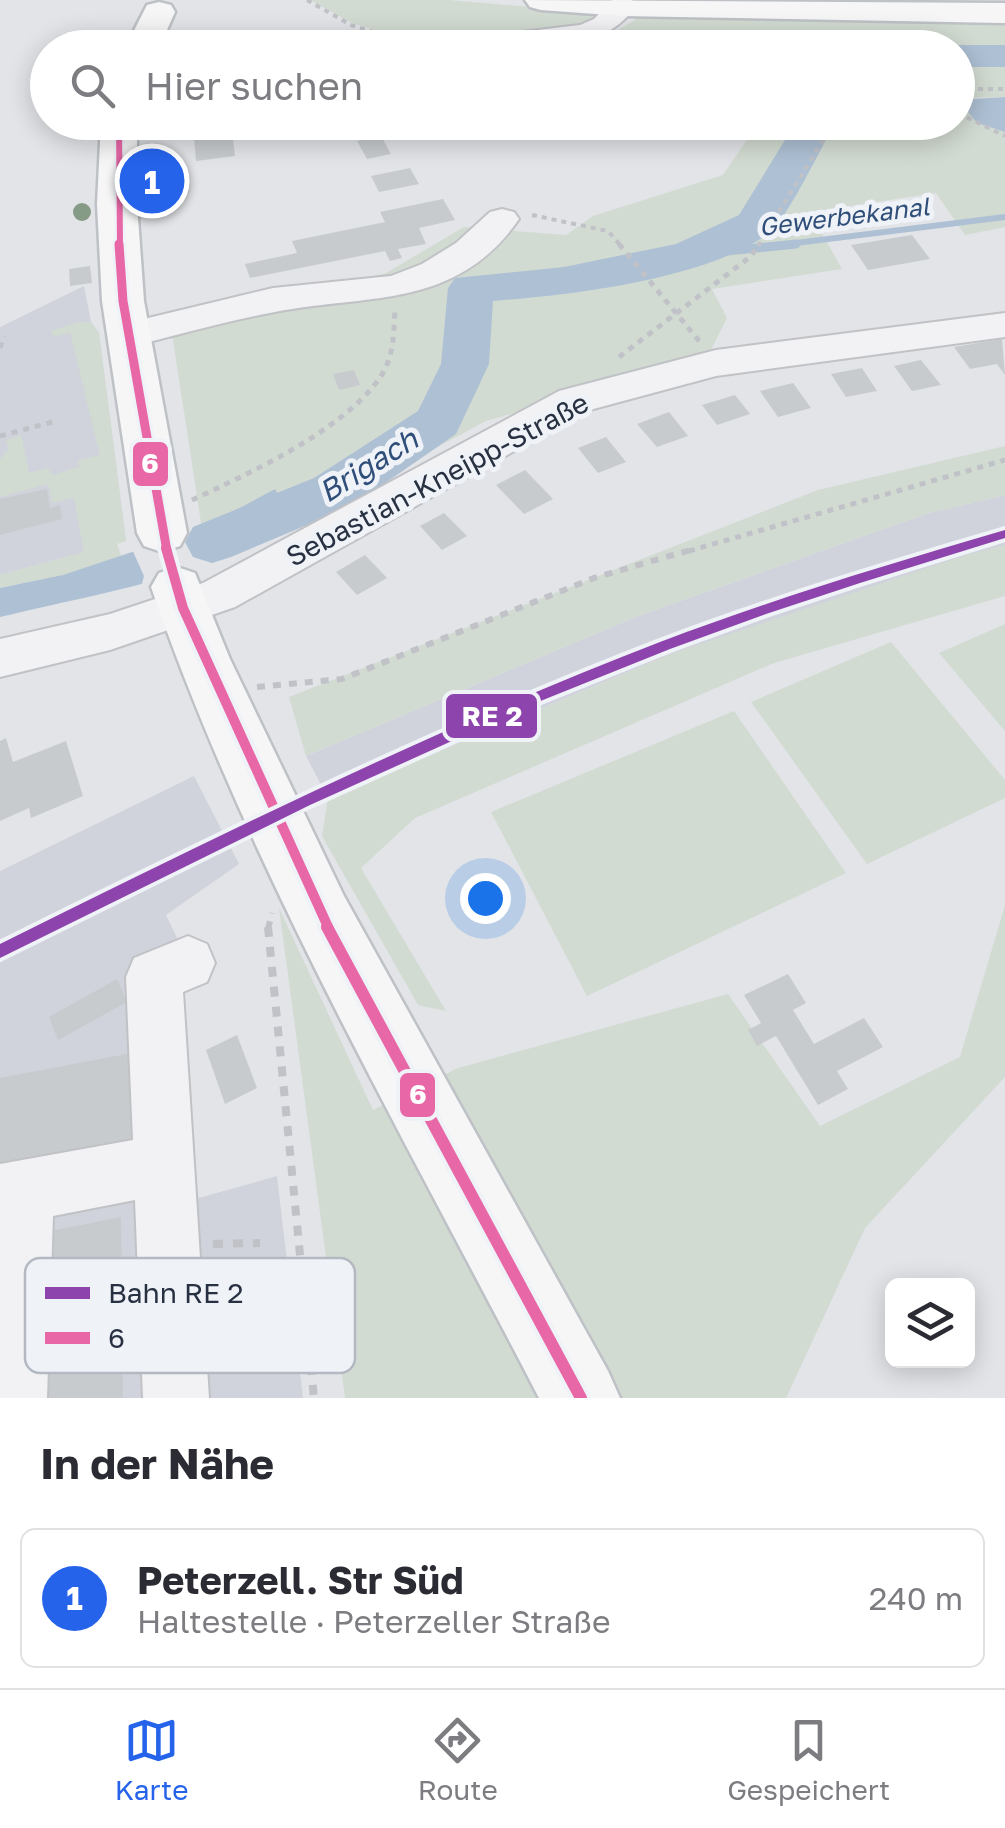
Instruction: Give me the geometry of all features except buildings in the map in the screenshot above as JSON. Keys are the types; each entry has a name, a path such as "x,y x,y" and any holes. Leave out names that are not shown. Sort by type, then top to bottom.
{"main road":[{"path":"541,0 622,6 1005,13"},
{"path":"150,30 161,4"},
{"path":"119,140 117,204 128,335 171,519"},
{"path":"180,598 322,917 581,1398"}],"street":[{"path":"593,30 604,25 622,6"},
{"path":"128,335 273,300 396,287 451,262 502,219"},
{"name":"Sebastian-Kneipp-Straße","path":"0,658 110,632 180,598 259,576 573,401 716,363 1005,325"},
{"path":"167,1258 154,976 188,963"},
{"path":"14,1398 11,1192 162,1164"},
{"path":"174,1373 176,1398"}],"path":[{"path":"307,0 364,30"},
{"path":"975,90 1005,89"},
{"path":"975,125 1005,136"},
{"path":"573,401 629,348 750,256 823,140"},
{"path":"502,219 522,213 608,230 679,313"},
{"path":"171,519 353,407 381,376 393,345 396,287"},
{"path":"0,348 4,336"},
{"path":"0,436 56,421"},
{"path":"241,688 342,678 594,578 1005,460"},
{"path":"276,894 268,928 300,1258"},
{"path":"312,1373 314,1398"}],"shaded area":[{"path":"310,0 449,0 588,12 600,17 590,27 566,30 375,30 352,23"},
{"path":"640,17 1005,22 1005,97 975,98 975,30 618,30"},
{"path":"975,121 1005,132 1005,227 965,235 936,193 810,212 842,269 712,289 727,318 707,358 486,421 294,524 275,490 202,529 172,334 386,273 464,227 566,235 593,216 723,175 747,140 975,140"},
{"path":"84,286 91,322 99,333 126,541 0,575 0,327"},
{"path":"91,322 99,333 126,541 117,544 121,556 63,576 0,588 0,575 84,552 74,498 52,503 48,484 0,497 0,459 8,449 6,440 21,435 29,473 48,468 52,475 79,467 78,460 100,455 70,333 54,336 51,331"},
{"path":"1005,446 1005,495 929,513 638,616 306,756 289,697 818,490"},
{"path":"1005,495 1005,545 671,654 328,798 306,756 638,616 929,513"},
{"path":"1005,545 1005,596 774,663 415,818 361,868 446,1011 418,1005 322,836 328,798 671,654"},
{"path":"1005,624 1005,731 939,653"},
{"path":"891,642 1005,780 1005,798 867,864 751,702"},
{"path":"734,711 846,873 587,996 491,812"},
{"path":"194,776 239,864 166,915 199,984 179,996 188,1201 277,1176 287,1258 25,1258 25,1373 300,1373 303,1398 0,1398 0,871"},
{"path":"1005,905 1005,1077 865,1228 786,1398 345,1398 342,1373 355,1373 355,1258 326,1258 279,908 373,1110 458,1068 728,994 820,1126 960,1057"}],"water":[{"path":"1005,97 1005,132 977,123 975,99"},
{"path":"275,489 294,524 262,542 152,581 0,617 0,588 63,575 201,529"}],"pier":[{"path":"195,526 213,566 141,587 144,576 131,547"}],"waterway":[{"name":"Brigach","path":"975,56 1005,56"},
{"name":"Brigach","path":"212,542 333,492 438,422 465,364 471,288 564,281 688,255 755,224 805,140"},
{"name":"Gewerbekanal","path":"772,246 1005,217"},
{"name":"Gewerbekanal","path":"688,255 796,244"}],"transit line":[{"name":"6","path":"119,140 117,204 123,301 162,533 183,608 322,917 581,1398"},
{"path":"0,951 306,801 539,696 762,610 1005,534"}],"place":[{"name":"Peterzell. Str Süd","path":"152,181"}]}
